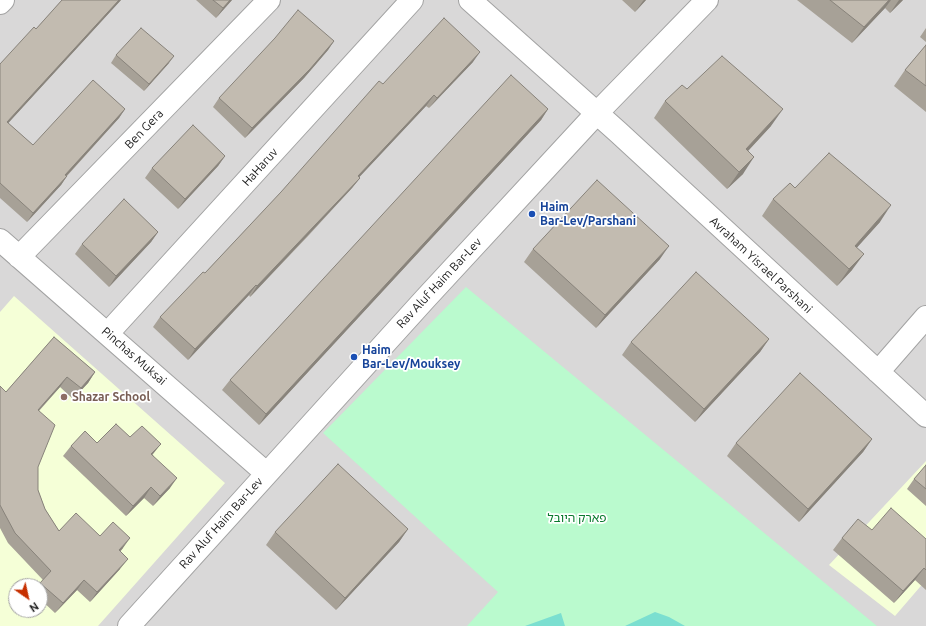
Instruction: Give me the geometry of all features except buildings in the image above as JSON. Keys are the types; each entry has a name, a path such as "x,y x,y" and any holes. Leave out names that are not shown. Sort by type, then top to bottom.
{"street":[{"path":"0,3 3,0"},
{"name":"Ben Gera","path":"19,257 270,0"},
{"name":"HaHaruv","path":"108,333 412,0"},
{"path":"470,0 596,114"},
{"name":"Rav Aluf Haim Bar-Lev","path":"130,626 266,473 596,114 707,0"},
{"name":"Avraham Yisrael Parshani","path":"596,114 618,132 926,416"},
{"name":"Pinchas Muksai","path":"0,240 108,333 266,473"},
{"path":"878,372 926,317"}],"shaded area":[{"path":"0,0 926,0 926,626 0,626"},
{"name":"Shazar School","path":"14,296 225,483 98,626 0,626 0,312"},
{"path":"926,461 926,580 895,616 829,565"},
{"path":"655,612 669,617 685,626 625,626"},
{"path":"561,613 565,626 525,626"}],"green space":[{"name":"פארק היובל","path":"466,287 877,626 467,626 498,592 323,433"}],"place":[{"name":"Haim Bar-Lev/Parshani","path":"532,214"},
{"name":"Haim Bar-Lev/Mouksey","path":"354,357"},
{"name":"Shazar School","path":"64,397"}]}
